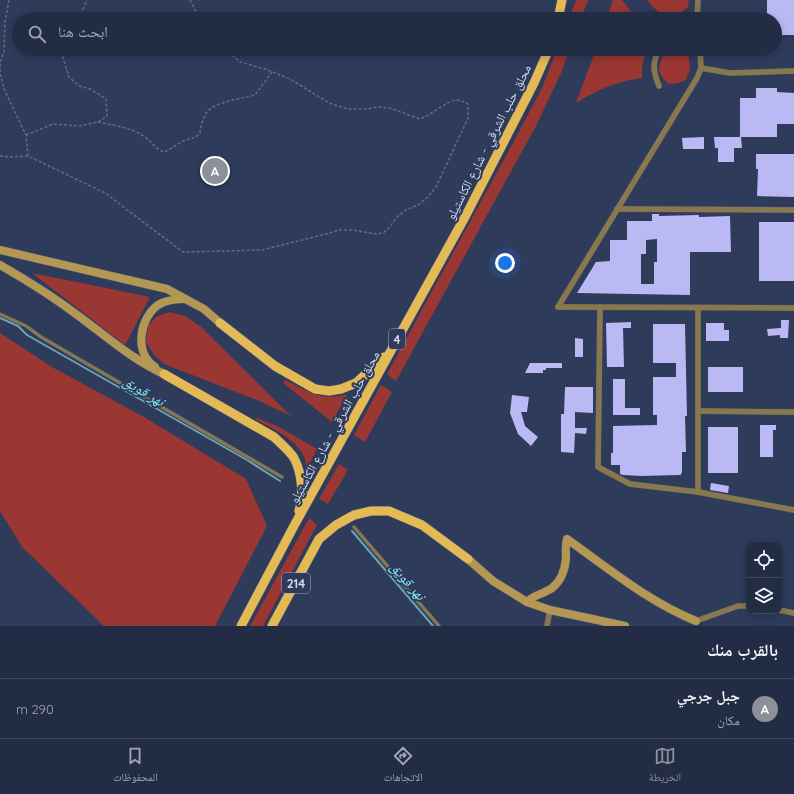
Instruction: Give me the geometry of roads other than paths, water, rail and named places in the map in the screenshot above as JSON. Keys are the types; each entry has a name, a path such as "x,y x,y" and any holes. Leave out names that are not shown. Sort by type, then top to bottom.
{"highway":[{"path":"559,12 562,0"},
{"name":"محلق حلب الشرقي - شارع الكاستيلو","path":"241,626 295,524 465,217 534,83 546,56"},
{"path":"220,323 276,366 315,390 329,391 341,389 356,383 391,351"},
{"path":"164,374 274,437 286,448 294,458 298,470 302,494 301,507 295,524"},
{"name":"214","path":"272,626 319,539 336,525 354,515 371,511 389,511 422,526 468,559"}],"main road":[{"path":"0,250 166,288 204,309 220,323"},
{"path":"0,266 23,278 56,300 133,357 164,374"},
{"path":"164,374 153,366 145,354 141,341 143,327 149,314 159,305 172,300 186,299"},
{"path":"527,602 533,597 552,588 561,577 565,568 567,539 647,596 696,621"},
{"path":"468,559 493,581 527,602 550,610 625,626"}],"street":[{"path":"697,12 698,0"},
{"path":"656,56 654,59 654,73 659,86"},
{"path":"700,56 701,68 697,78 558,308 794,308"},
{"path":"701,68 730,73 794,71"},
{"path":"617,209 794,210"},
{"path":"600,307 598,467 630,484 698,492 794,510"},
{"path":"698,308 698,492"},
{"path":"698,411 794,412"},
{"path":"696,621 738,606 746,606"},
{"path":"547,626 550,610"},
{"path":"782,611 794,613"}],"lane":[{"path":"0,314 26,326 41,338 282,477"},
{"path":"354,527 438,626"}],"waterway":[{"name":"نهر قويق","path":"0,318 18,326 27,335 247,460 280,481"},
{"name":"نهر قويق","path":"352,531 433,626"}],"place":[{"name":"جبل جرجي","path":"215,171"}]}
